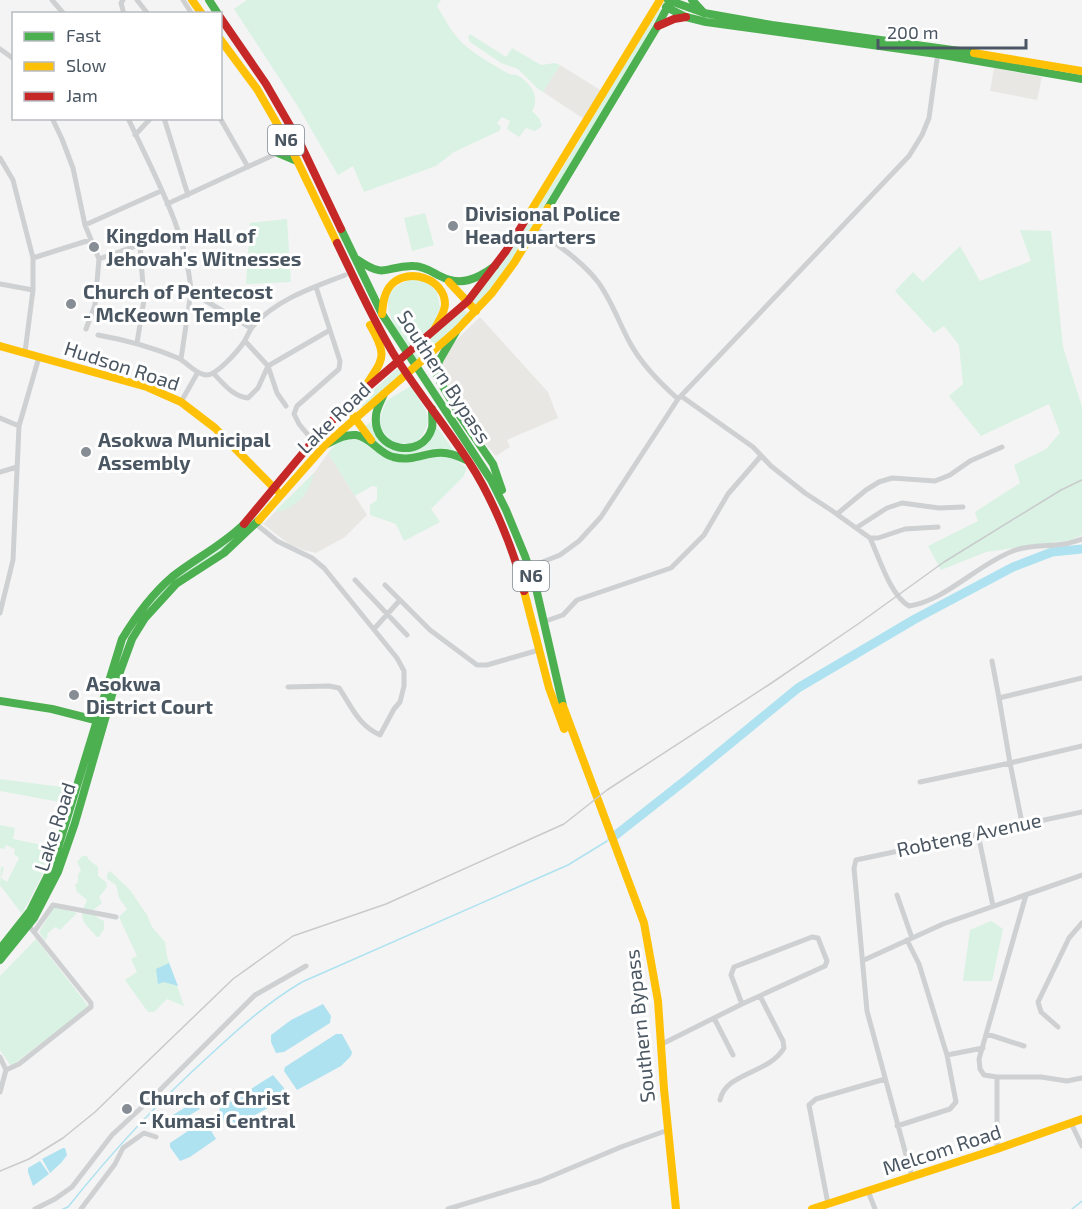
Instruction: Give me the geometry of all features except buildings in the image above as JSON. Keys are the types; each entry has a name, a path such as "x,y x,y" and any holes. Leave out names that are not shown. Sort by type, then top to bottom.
{"main road":[{"path":"692,0 704,13"},
{"path":"658,1 669,2 704,13 772,25 1082,71"},
{"name":"Lake Road","path":"0,960 32,930 60,871 122,639 136,616 172,577 233,535 346,406 468,301 495,266 543,194 658,1"},
{"path":"669,2 686,16 706,22 754,30 938,51 1082,79"},
{"name":"Lake Road","path":"0,949 24,920 47,879 100,721 132,639 145,618 177,584 224,553 256,524 326,445 476,311 509,270 657,27 669,2"},
{"path":"657,27 686,16"},
{"name":"Southern Bypass","path":"222,19 266,84 300,143 382,314 491,480 506,508 529,568 543,622 559,707"},
{"name":"Southern Bypass","path":"222,42 257,89 291,148 377,324 400,362 470,463 500,520 519,572 538,650 644,923 656,984 676,1209"},
{"path":"283,134 278,153 297,161"},
{"path":"328,226 332,246 381,351 380,367 363,391"},
{"path":"356,259 376,272 391,272 413,266 434,272 449,282 476,311"},
{"path":"449,282 465,283 478,279 495,266"},
{"path":"382,314 387,292 396,280 410,275 423,276 440,287 445,303 434,330"},
{"path":"457,330 438,361 437,376 493,464 506,508"},
{"name":"Hudson Road","path":"0,346 147,387 181,402 215,428 281,494"},
{"path":"384,394 377,407 375,427 384,442 396,449 419,445 429,436 433,422 430,406"},
{"path":"346,406 371,441 392,456 408,457 441,450 454,453 470,463"},
{"path":"326,445 351,435 371,441"},
{"path":"0,701 52,709 100,721"},
{"name":"Melcom Road","path":"812,1209 1082,1119"}],"street":[{"path":"52,0 62,12"},
{"path":"137,0 146,12"},
{"path":"519,572 560,555 579,542 601,516 679,398 909,156 929,118 938,51"},
{"path":"53,120 73,168 85,225 99,259 95,306 86,329"},
{"path":"129,120 178,231 191,292 181,359"},
{"path":"135,135 149,120"},
{"path":"165,120 188,195"},
{"path":"221,120 248,166"},
{"path":"167,204 300,143"},
{"path":"0,158 13,180 33,258 33,290 25,352"},
{"path":"85,225 161,191"},
{"path":"535,228 589,271 609,298 630,344 661,383 679,398 753,447 771,466 805,494 870,538 895,590 909,606 927,600 1014,550 1040,545 1063,544 1082,539"},
{"path":"99,259 178,231"},
{"path":"33,258 90,240"},
{"path":"137,343 144,300 140,245"},
{"path":"98,335 137,343 181,359 198,372 207,375 213,373 227,361 252,328 285,300 345,275"},
{"path":"0,284 33,290"},
{"path":"313,441 294,414 297,406 339,369 338,350 316,287"},
{"path":"191,292 252,328"},
{"path":"213,373 241,398 248,398 258,388 268,366 330,330"},
{"path":"244,341 268,366 277,393 286,406"},
{"path":"0,613 13,560 19,426 39,357"},
{"path":"181,402 198,372"},
{"path":"0,418 19,426"},
{"path":"837,514 879,482 892,478 935,481 950,475 970,461 1002,447"},
{"path":"543,622 563,615 577,600 671,568 704,534 728,494 761,456"},
{"path":"0,472 17,467"},
{"path":"856,528 887,508 902,503 939,508 963,507"},
{"path":"256,524 277,542 312,558 324,568 374,629 404,671 400,702 380,735 361,723 339,688 288,687"},
{"path":"870,538 878,538 905,529 938,527"},
{"path":"355,580 407,635"},
{"path":"385,585 430,630 477,665 487,665 538,650"},
{"path":"374,629 400,600"},
{"path":"992,661 1022,824"},
{"path":"999,698 1082,678"},
{"path":"920,782 1082,746"},
{"name":"Robteng Avenue","path":"864,960 859,931 854,868 856,860 1082,812"},
{"path":"978,834 993,906"},
{"path":"912,1177 866,1004 864,960 909,939 993,906 1082,875"},
{"path":"897,895 947,1055 956,1098 954,1106 897,1126"},
{"path":"1026,895 979,1065 987,1076 1041,1077 1067,1081 1082,1078"},
{"path":"6,1070 19,1064 91,1007 91,1002 32,930 55,904 96,915 116,917"},
{"path":"1058,1027 1041,1012 1038,1002 1069,938 1082,923"},
{"path":"662,1044 826,965 827,961 818,938 812,936 734,967 730,975 742,1004"},
{"path":"35,1209 66,1192 112,1135 255,995 306,966"},
{"path":"720,1100 724,1087 774,1060 784,1048 783,1041 760,996"},
{"path":"714,1018 733,1055"},
{"path":"987,1034 1024,1046"},
{"path":"947,1055 983,1048"},
{"path":"0,1057 6,1070 0,1092"},
{"path":"997,1077 997,1149"},
{"path":"828,1204 809,1105 816,1100 885,1079"},
{"path":"1071,1123 1082,1146"},
{"path":"448,1209 540,1181 668,1130"},
{"path":"81,1209 115,1164 118,1154 127,1143 144,1133 156,1137"},
{"path":"868,1191 875,1209"}],"shaded area":[{"path":"560,65 602,91 584,119 543,92"},
{"path":"994,68 1042,77 1037,100 990,91"},
{"path":"480,317 548,392 558,418 507,440 510,447 496,456 455,411 440,374 443,361 451,345"},
{"path":"328,453 367,515 345,537 316,553 289,544 263,524 314,473"}],"green space":[{"path":"247,0 441,0 437,6 462,43 487,61 507,73 518,76 528,84 535,97 532,111 539,118 542,126 535,131 526,128 519,137 507,129 510,121 502,117 497,123 501,127 499,131 454,152 436,166 364,192 353,166 338,175 297,105 234,9"},
{"path":"661,9 663,12 510,264 476,307 470,302 558,176 657,10"},
{"path":"470,34 506,57 512,48 541,65 555,63 560,65 543,92 518,69 501,63 470,42 468,37"},
{"path":"425,213 434,245 412,251 404,218"},
{"path":"287,219 291,282 246,284 250,223"},
{"path":"1020,230 1051,231 1063,347 1082,407 1082,535 1071,540 986,552 941,570 928,546 978,521 975,512 1020,483 1014,465 1046,449 1060,433 1049,404 981,436 949,396 963,384 959,345 944,326 934,333 895,291 913,272 923,282 960,246 980,281 1031,261"},
{"path":"412,279 426,281 437,292 440,308 432,328 409,348 391,318 388,300 391,292 399,285"},
{"path":"462,309 467,312 466,316 417,361 413,354"},
{"path":"398,368 403,375 362,407 359,403"},
{"path":"411,386 427,414 426,428 415,443 393,444 377,424 387,400"},
{"path":"371,422 376,435 392,450 402,452 421,445 435,424 454,451 437,449 396,454 378,444 364,427"},
{"path":"349,438 429,454 449,455 467,468 463,477 431,509 440,522 404,541 396,524 370,515 370,505 377,500 377,487 372,486 355,496 328,453 337,443"},
{"path":"314,473 302,498 291,507 277,512 276,510"},
{"path":"239,533 224,549 146,613 105,707 103,705 116,665 132,630 143,614 169,584"},
{"path":"96,729 98,731 73,822 53,881 39,909 0,957 0,952 20,928 37,902 50,875 61,847"},
{"path":"0,779 62,787 60,802 0,791"},
{"path":"0,825 15,828 13,839 47,846 50,837 55,837 49,862 22,914 0,885 1,866 4,868 1,878 7,882 19,858 14,854 15,849 6,845 4,849 0,848"},
{"path":"82,856 87,856 98,867 98,876 106,882 107,887 99,897 102,903 92,911 104,921 104,929 99,937 83,920 87,900 77,892 75,885 81,870 77,862"},
{"path":"110,871 130,890 147,915 152,927 165,942 167,956 184,1006 167,999 154,1012 148,1012 125,980 137,972 131,959 137,956 119,917 127,909 119,898 116,885 107,879"},
{"path":"54,907 77,913 60,930 55,927 47,934 45,941 39,932"},
{"path":"991,921 1003,929 992,981 963,981 970,930"},
{"path":"36,939 89,1007 11,1066 0,1050 0,976"}],"water":[{"path":"169,963 178,986 164,982 158,984 156,969"},
{"path":"323,1004 331,1016 330,1023 284,1052 276,1053 271,1042 271,1035 291,1020"},
{"path":"336,1034 342,1034 352,1052 351,1056 341,1066 297,1090 284,1071 285,1067"},
{"path":"273,1075 284,1088 286,1097 231,1128 227,1128 219,1109"},
{"path":"194,1102 200,1109 163,1131 155,1128 155,1126"},
{"path":"203,1121 206,1122 216,1139 190,1157 180,1161 170,1147 170,1143"},
{"path":"63,1148 67,1155 50,1173 42,1159"},
{"path":"40,1161 49,1174 33,1186 28,1168"}],"waterway":[{"path":"612,838 798,688 915,619 1013,567 1052,552 1082,549"},
{"path":"63,1209 68,1207 118,1148 190,1073 242,1026 289,990 302,982 568,865 607,841"},
{"path":"1072,1209 1082,1201"}],"railway":[{"path":"0,1171 29,1159 63,1138 95,1112 233,979 293,936 386,904 564,824 607,790 770,684 944,562 1061,490 1082,480"}],"traffic: fast":[{"path":"209,0 217,12"},
{"path":"668,0 704,13 772,25 974,53"},
{"path":"548,208 671,0"},
{"path":"692,0 703,12"},
{"path":"666,7 686,17 706,22 937,54 1082,79"},
{"path":"283,134 278,153 297,161"},
{"path":"341,229 382,314 491,480 506,510 536,588 563,706"},
{"path":"358,260 381,270 405,266 421,267 455,281 475,278 495,266"},
{"path":"457,330 439,361 437,376 460,416 493,464 502,490"},
{"path":"384,394 376,413 377,428 382,438 399,448 419,445 427,438 432,428 432,409"},
{"path":"325,445 344,436 356,435 393,457 412,458 444,453 466,460"},
{"path":"0,960 34,918 58,872 75,823 114,688 132,639 145,618 176,584 224,553 259,520"},
{"path":"0,949 30,911 52,867 122,639 145,606 172,577 244,524"},
{"path":"0,701 52,709 99,721"}],"traffic: slow":[{"path":"192,0 201,12"},
{"path":"526,219 660,0"},
{"path":"222,42 257,89 291,148 337,243"},
{"path":"974,53 1082,71"},
{"path":"259,520 325,445 457,330 492,293 514,263 548,208"},
{"path":"382,314 383,302 392,284 407,276 425,278 439,288 445,304 443,314 434,330"},
{"path":"449,282 476,311"},
{"path":"363,391 381,360 380,346 370,325"},
{"path":"0,346 147,387 181,402 215,428 276,490"},
{"path":"346,406 371,440"},
{"path":"524,591 549,688 564,729"},
{"path":"563,706 644,923 658,1001 676,1209"},
{"path":"812,1209 1082,1119"}],"traffic: jam":[{"path":"658,26 686,17"},
{"path":"222,20 266,84 300,143 341,229"},
{"path":"244,524 313,441 346,406 468,301 506,251 526,219"},
{"path":"337,243 393,353 478,476 508,541 524,591"}],"place":[{"name":"Divisional Police Headquarters","path":"453,226"},
{"name":"Kingdom Hall of Jehovah's Witnesses","path":"94,247"},
{"name":"Church of Pentecost - McKeown Temple","path":"71,304"},
{"name":"Asokwa Municipal Assembly","path":"86,452"},
{"name":"Asokwa District Court","path":"74,695"},
{"name":"Church of Christ - Kumasi Central","path":"127,1109"}]}
